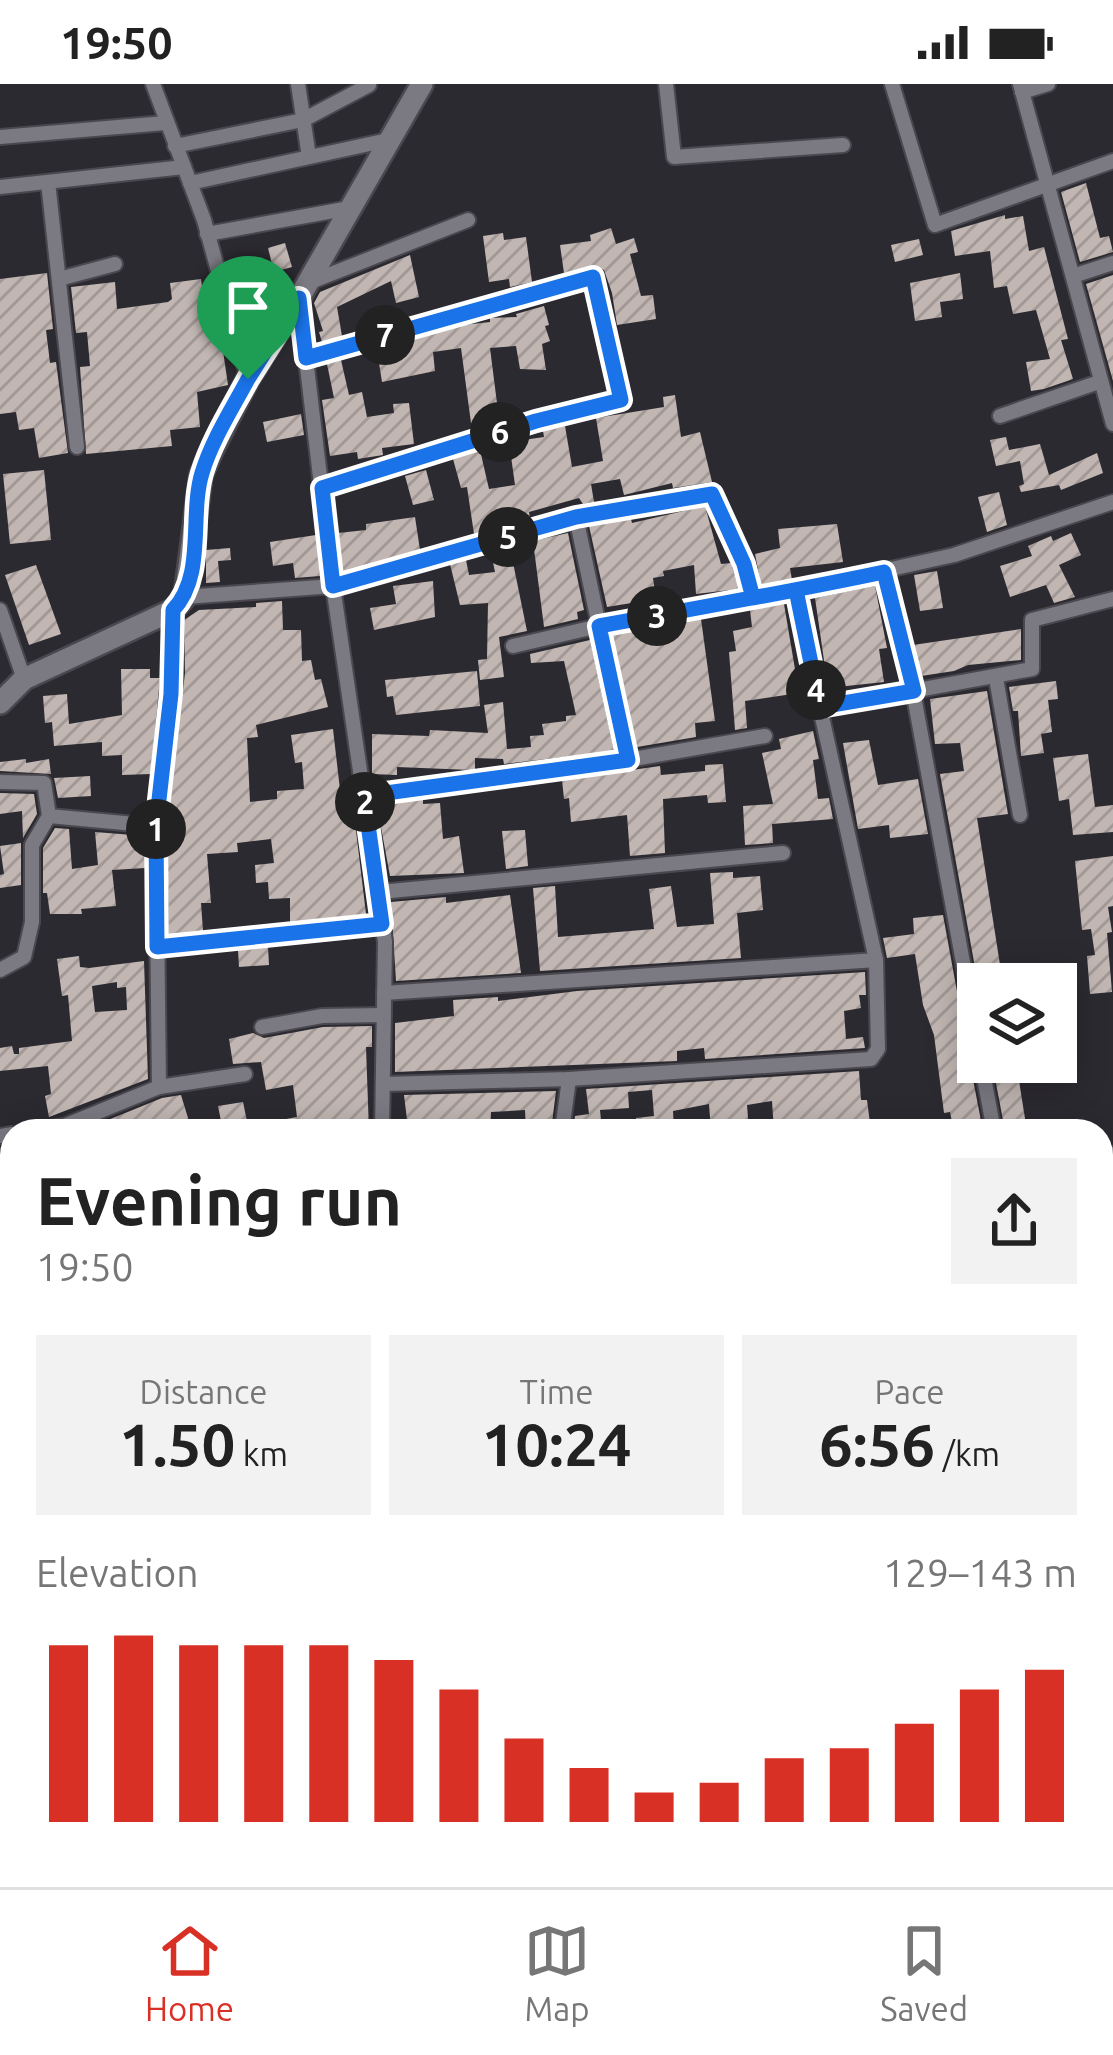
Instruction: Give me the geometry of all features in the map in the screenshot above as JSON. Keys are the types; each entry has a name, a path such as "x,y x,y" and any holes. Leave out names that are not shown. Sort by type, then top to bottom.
{"main road":[{"path":"0,704 24,679 179,603 201,475 248,379 422,84"}],"street":[{"path":"153,84 207,234 248,379"},
{"path":"298,84 308,157"},
{"path":"666,84 674,157 844,145"},
{"path":"892,84 935,225 1113,161"},
{"path":"1048,84 1021,88 1113,424"},
{"path":"175,146 303,120 369,85"},
{"path":"0,137 165,123"},
{"path":"190,184 388,140"},
{"path":"0,187 184,167"},
{"path":"48,182 77,446"},
{"path":"207,234 350,208"},
{"path":"382,1119 380,892 333,586 306,358 303,291 468,220"},
{"path":"1073,276 1113,263"},
{"path":"59,279 116,264"},
{"path":"306,358 593,277 621,400 536,421 322,488"},
{"path":"1000,416 1099,382"},
{"path":"159,1087 156,826 179,603 333,586 576,517 712,494 744,564 753,598"},
{"path":"513,646 884,572 954,555 1113,502"},
{"path":"576,517 628,760"},
{"path":"884,572 914,691 963,963"},
{"path":"382,1084 569,1079 871,1059 878,1049 875,960 796,590"},
{"path":"820,707 1032,669 1032,620 1113,599"},
{"path":"0,610 24,679"},
{"path":"996,678 1020,815"},
{"path":"364,796 765,736"},
{"path":"0,782 44,783 49,816 32,844 32,922 24,957 0,970"},
{"path":"49,816 156,826"},
{"path":"380,892 783,853"},
{"path":"157,947 382,924"},
{"path":"384,992 875,960"},
{"path":"262,1027 322,1016 384,1015"},
{"path":"81,1119 159,1087 244,1074"},
{"path":"564,1119 569,1079"},
{"path":"985,1083 992,1119"}],"building":[{"path":"1086,183 1100,238 1109,236 1113,252 1080,262 1061,192"},
{"path":"1005,215 1005,219 1023,216 1029,251 1044,247 1068,339 1061,340 1073,379 1044,389 1031,391 1026,362 1050,359 1036,310 1013,314 1007,286 994,288 990,251 955,256 951,231"},
{"path":"611,228 616,244 634,238 638,252 630,254 641,296 653,295 656,319 617,325 604,270 591,266 564,273 560,245 591,241 590,235"},
{"path":"503,233 504,240 526,237 532,282 510,287 509,279 489,282 483,236"},
{"path":"919,239 923,255 895,262 891,245"},
{"path":"285,243 292,267 274,272 268,248"},
{"path":"410,255 419,297 396,303 391,281 337,307 342,336 322,342 314,303 320,292"},
{"path":"47,273 53,329 46,330 50,363 56,362 68,453 39,458 34,428 19,430 16,412 0,414 0,279"},
{"path":"960,273 963,299 940,302 942,317 915,321 910,283"},
{"path":"1113,275 1113,381 1086,284"},
{"path":"281,276 286,291 274,309 263,313 255,284"},
{"path":"201,279 203,294 213,293 228,385 197,392 200,427 170,430 172,446 86,454 80,367 90,366 87,332 76,333 71,287 115,282 117,309 168,302 172,299 170,283"},
{"path":"544,306 550,341 542,344 546,370 520,369 516,346 490,348 499,419 471,423 461,348 433,352 435,371 382,382 377,350 490,322 490,318 517,317"},
{"path":"341,360 349,395 362,392 367,417 394,413 393,404 409,403 414,444 382,448 383,455 358,459 357,452 330,456 322,400 334,398 327,364"},
{"path":"675,395 681,437 700,432 712,482 673,488 672,483 624,495 620,479 591,484 594,502 583,504 579,498 529,512 530,519 474,534 467,487 461,488 453,459 480,450 489,489 515,485 509,442 544,437 543,431 565,426 572,467 603,461 596,418 664,407 663,397"},
{"path":"301,414 304,435 267,442 263,422"},
{"path":"1006,437 1009,450 1040,444 1049,475 1097,453 1103,473 1061,490 1059,485 1021,492 1020,461 996,466 990,440"},
{"path":"44,470 51,540 10,544 3,474"},
{"path":"426,470 434,500 413,505 405,476"},
{"path":"999,492 1007,525 987,532 978,497"},
{"path":"705,506 721,564 731,563 739,589 696,594 694,565 663,571 664,576 653,578 656,599 607,607 589,526 631,519 632,523"},
{"path":"415,517 420,550 343,572 338,533"},
{"path":"837,524 843,562 790,568 792,580 761,585 755,554 780,548 778,529"},
{"path":"568,533 584,610 577,612 578,619 544,627 533,541"},
{"path":"1071,533 1081,555 1059,565 1075,597 1054,603 1046,585 1010,597 1000,566 1032,556 1028,546"},
{"path":"316,535 320,576 295,578 293,563 273,566 270,542"},
{"path":"230,548 231,560 218,561 220,582 206,583 206,550"},
{"path":"510,548 527,631 499,637 504,677 480,680 478,660 487,659 488,603 460,605 450,564 466,560 469,575 495,572 491,553"},
{"path":"36,565 61,634 29,645 5,575"},
{"path":"937,571 943,608 920,611 914,575"},
{"path":"433,581 435,617 374,630 370,608 396,604 393,586"},
{"path":"875,586 887,648 879,649 884,682 828,688 815,598"},
{"path":"282,601 283,630 301,630 302,661 311,660 328,707 256,725 258,737 247,738 250,802 277,799 277,791 304,789 302,762 295,763 291,735 333,729 343,816 354,814 366,914 290,922 290,898 269,899 268,882 256,883 255,865 274,863 271,839 237,843 238,852 207,854 211,903 201,903 203,931 169,935 167,827 185,673 184,620 199,610"},
{"path":"784,604 799,693 745,701 747,728 735,730 729,652 736,651 733,631 752,627 750,610"},
{"path":"701,619 715,721 695,723 696,737 637,747 612,635"},
{"path":"1021,629 1021,660 921,676 913,645"},
{"path":"590,640 614,751 504,764 503,759 475,758 475,770 397,767 397,775 372,774 372,734 488,733 484,705 503,702 507,749 531,747 530,736 544,735 542,724 576,715 564,661 531,663 530,654"},
{"path":"121,669 150,669 150,678 160,678 151,774 122,775 122,755 102,756 102,742 54,746 52,722 45,723 43,696 67,694 69,724 122,715"},
{"path":"477,671 480,706 396,715 393,696 387,697 385,680"},
{"path":"1056,681 1058,699 1048,700 1052,732 1041,734 1044,753 1021,756 1018,711 1013,711 1009,687"},
{"path":"987,691 1008,814 977,818 1000,963 974,963 940,774 964,771 960,743 935,744 930,699"},
{"path":"813,731 819,759 813,760 818,799 829,798 833,819 772,824 773,843 745,845 743,806 773,804 762,753 781,749 779,739"},
{"path":"869,740 878,785 918,779 928,834 890,838 889,825 858,829 843,743"},
{"path":"1088,754 1095,807 1113,805 1113,832 1073,835 1069,799 1059,801 1053,758"},
{"path":"26,759 26,763 49,759 51,774 0,771 0,762"},
{"path":"723,764 726,802 708,803 707,795 663,799 665,853 630,856 627,815 571,822 569,798 564,799 562,780 660,766 661,775 705,771 705,765"},
{"path":"90,776 91,796 58,798 54,778"},
{"path":"0,793 34,794 37,814 23,838 22,811 0,814"},
{"path":"423,799 423,804 440,803 443,839 459,836 464,873 390,876 377,806"},
{"path":"55,828 69,829 72,869 98,865 95,832 145,836 145,868 112,870 116,906 81,909 82,914 50,914 47,893 43,893 43,848"},
{"path":"525,830 528,866 506,869 502,831"},
{"path":"21,843 21,885 0,888 4,874 0,846"},
{"path":"1113,856 1113,906 1108,907 1112,932 1107,933 1112,992 1090,994 1087,956 1095,955 1091,929 1082,930 1075,861"},
{"path":"733,872 733,878 760,876 763,910 737,913 741,958 540,971 533,888 555,886 558,937 654,929 649,889 671,886 677,927 714,924 710,873"},
{"path":"510,895 521,973 396,981 391,902 446,897 446,903"},
{"path":"943,915 957,991 957,1083 974,1083 981,1119 951,1119 950,1112 944,1113 934,1035 923,1005 915,954 887,958 883,938 914,934 913,918"},
{"path":"268,947 269,965 239,967 238,950"},
{"path":"79,956 80,967 89,968 144,961 148,1079 49,1117 48,1066 0,1071 0,1048 12,1046 14,1054 19,1054 19,1048 72,1041 68,995 62,996 57,959","holes":["117,982 117,988 126,987 127,1010 95,1012 92,986"]},
{"path":"865,972 861,1008 844,1011 846,1039 863,1037 865,1048 705,1059 704,1048 677,1051 677,1061 395,1072 395,1023 454,1016 453,1000 498,997 498,1001 577,991"},
{"path":"372,1026 372,1047 366,1047 369,1119 286,1119 297,1117 293,1085 266,1090 261,1062 233,1064 229,1039"},
{"path":"859,1071 861,1100 867,1100 869,1119 773,1119 772,1101 747,1105 748,1119 710,1119 709,1104 673,1111 673,1119 636,1119 654,1116 652,1090 628,1092 629,1108 600,1110 601,1119 575,1119 589,1114 586,1089"},
{"path":"996,1083 1019,1083 1025,1119 1003,1119"},
{"path":"556,1091 552,1119 525,1119 525,1110 491,1112 491,1119 407,1119 404,1095"},
{"path":"181,1095 188,1119 110,1119"},
{"path":"243,1102 247,1119 221,1119 218,1106"}],"route":[{"path":"248,379 201,475 185,597 173,610 171,694 156,826 157,947 382,924 364,796 628,760 599,626 753,598 796,590 884,572 914,691 820,707 796,590 753,598 744,564 712,494 576,517 333,586 322,488 536,421 621,400 593,277 306,358 299,298 248,379"}]}
